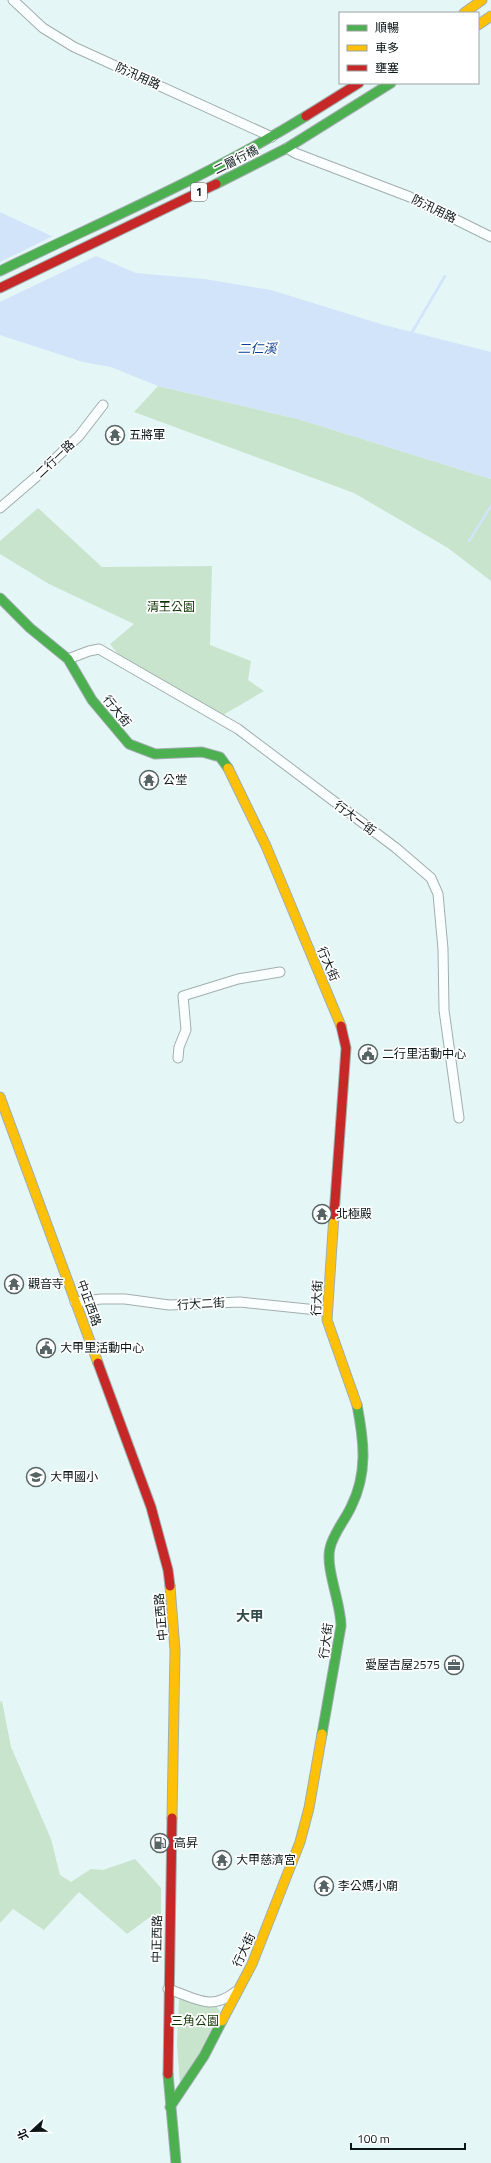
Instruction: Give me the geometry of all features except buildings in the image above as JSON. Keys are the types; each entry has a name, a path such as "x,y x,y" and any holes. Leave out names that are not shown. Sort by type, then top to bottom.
{"street":[{"name":"防汛用路","path":"13,0 43,28 74,47 272,138"},
{"path":"465,12 482,0"},
{"path":"479,24 491,16"},
{"name":"二層行橋","path":"0,271 272,138 357,84"},
{"name":"二層行橋","path":"0,288 287,148 389,84"},
{"name":"防汛用路","path":"287,148 295,153 410,197 491,237"},
{"name":"二行一路","path":"0,508 36,477 79,436 103,405"},
{"name":"行大街","path":"0,598 30,628 68,660 92,700 129,744 155,754 165,755 202,752 220,757 238,786 266,846 344,1033 346,1048 327,1310 330,1332 357,1404 364,1443 360,1485 352,1506 330,1547 329,1559 341,1616 341,1626 305,1826 259,1950 204,2056 170,2107"},
{"name":"行大一街","path":"68,660 89,651 99,650 208,710 238,729 396,848 431,878 438,894 443,949 444,1010 459,1118"},
{"path":"178,1058 179,1047 186,1030 183,996 238,979 280,972"},
{"name":"中正西路","path":"0,1097 151,1507 164,1550 171,1589 175,1650 166,2050 176,2163"},
{"name":"行大二街","path":"76,1302 101,1299 125,1299 169,1305 240,1302 327,1310"},
{"path":"168,1989 202,2001 216,2003 225,2000 238,1990"}],"green space":[{"path":"158,386 298,419 491,479 491,581 448,548 354,493 134,412"},
{"name":"清王公園","path":"38,508 102,567 212,566 210,645 251,661 248,680 264,691 218,718 126,664 110,644 134,624 49,584 0,554 0,541"},
{"path":"2,1701 11,1747 51,1839 60,1875 71,1882 91,1869 103,1870 135,1859 161,1888 161,1923 150,1917 127,1934 79,1892 44,1930 13,1909 0,1923 0,1702"},
{"name":"三角公園","path":"183,1998 205,2006 216,2006 220,2011 198,2056 180,2084 177,2044 179,1999"}],"water":[{"name":"二仁溪","path":"0,212 77,248 136,273 204,279 271,290 384,325 491,352 491,479 298,419 158,386 111,367 83,362 0,335"}],"pier":[{"path":"55,235 98,255 0,302 0,262"}],"waterway":[{"path":"411,334 445,276"},
{"path":"469,541 491,506"}],"traffic: fast":[{"path":"216,184 287,148 389,84"},
{"path":"0,271 194,178 269,138 306,116"},
{"path":"0,598 30,628 68,659 92,700 129,744 155,754 202,752 220,757 228,768"},
{"path":"322,1734 341,1626 339,1607 331,1575 329,1556 334,1538 348,1512 360,1482 363,1444 357,1405"},
{"path":"170,2107 204,2056 222,2021"},
{"path":"168,2074 176,2163"}],"traffic: slow":[{"path":"465,12 482,0"},
{"path":"479,24 491,16"},
{"path":"228,768 266,846 341,1026"},
{"path":"0,1097 98,1363"},
{"path":"334,1215 327,1320 357,1405"},
{"path":"170,1586 175,1650 172,1818"},
{"path":"222,2021 252,1964 300,1842 309,1808 322,1734"}],"traffic: jam":[{"path":"306,116 357,84"},
{"path":"0,288 216,184"},
{"path":"334,1215 346,1048 341,1026"},
{"path":"98,1363 151,1507 168,1570 170,1586"},
{"path":"168,2074 172,1818"}],"place":[{"name":"五將軍","path":"115,435"},
{"name":"公堂","path":"149,780"},
{"name":"二行里活動中心","path":"368,1054"},
{"name":"北極殿","path":"322,1214"},
{"name":"觀音寺","path":"14,1284"},
{"name":"大甲里活動中心","path":"46,1348"},
{"name":"大甲國小","path":"36,1477"},
{"name":"愛屋吉屋2575","path":"454,1665"},
{"name":"高昇","path":"160,1843"},
{"name":"大甲慈濟宮","path":"222,1860"},
{"name":"李公媽小廟","path":"324,1886"}],"district":[{"name":"大甲","path":"250,1616"}]}
